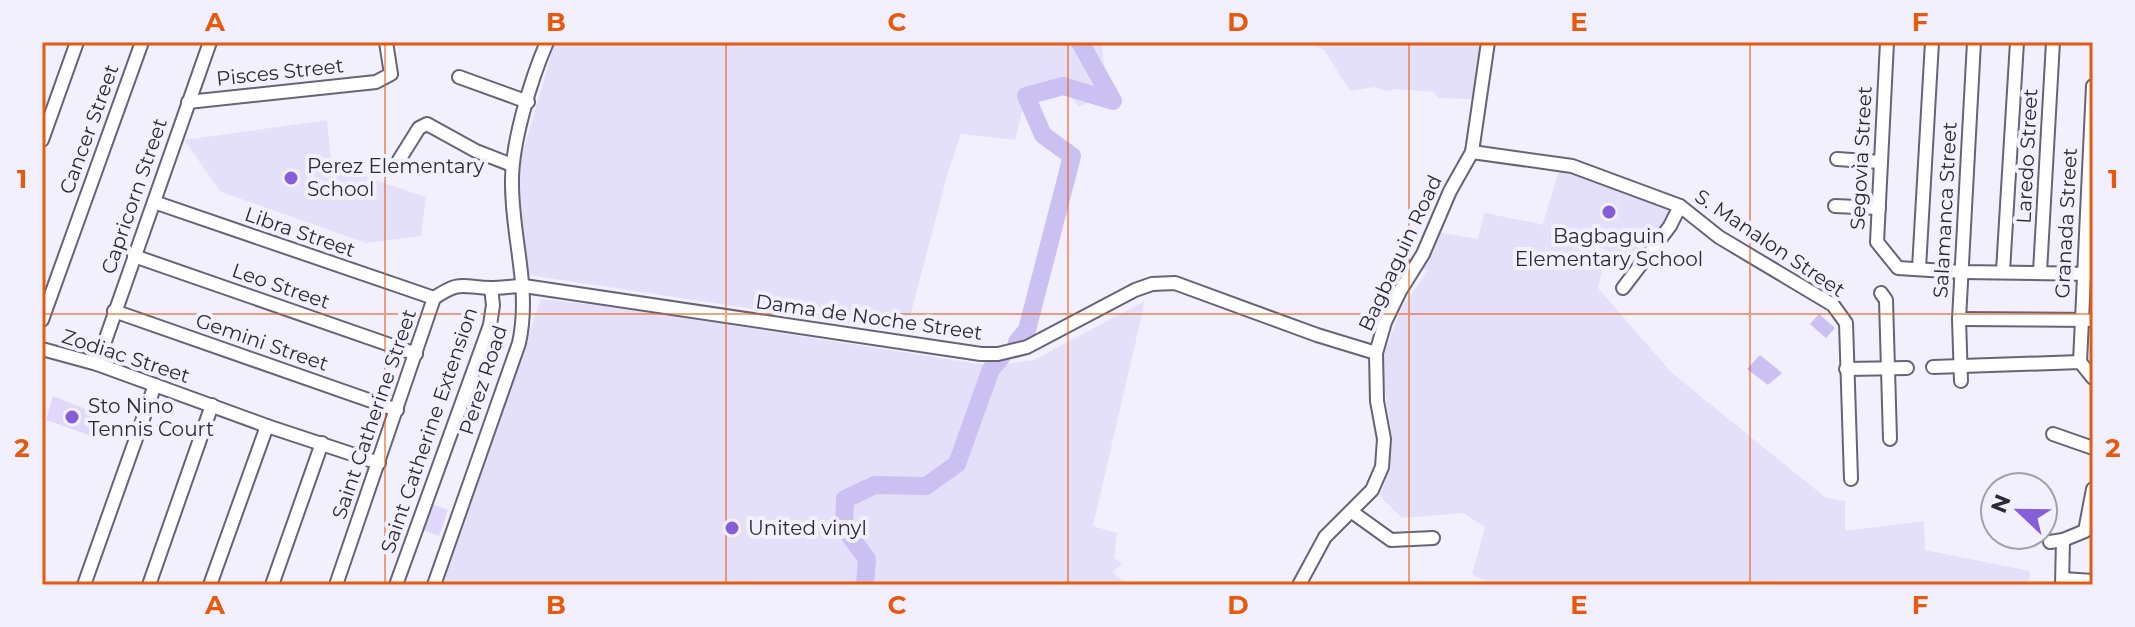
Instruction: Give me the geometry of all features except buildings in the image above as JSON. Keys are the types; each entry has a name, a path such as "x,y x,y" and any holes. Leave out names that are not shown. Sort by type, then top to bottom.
{"street":[{"path":"42,140 77,42"},
{"name":"Cancer Street","path":"42,320 142,42"},
{"name":"Capricorn Street","path":"97,364 210,42"},
{"name":"Pisces Street","path":"188,102 376,82 391,74 386,42"},
{"name":"Perez Road","path":"434,585 519,343 524,315 524,286 513,203 512,165 547,42"},
{"path":"1472,152 1488,42"},
{"name":"Segovia Street","path":"1887,42 1877,242 1898,268 1919,268"},
{"path":"1932,42 1919,268 1962,272 2088,274"},
{"name":"Salamanca Street","path":"1961,374 1959,319 1974,42"},
{"path":"2003,271 2017,42"},
{"name":"Laredo Street","path":"2040,272 2053,42"},
{"path":"459,77 528,102"},
{"name":"Granada Street","path":"2080,362 2087,320 2093,86"},
{"path":"399,160 419,128 427,124 476,151 512,165"},
{"name":"S. Manalon Street","path":"1472,152 1572,166 1680,206 1719,237 1833,305 1846,323 1851,479"},
{"name":"Bagbaguin Road","path":"1299,585 1325,537 1372,490 1382,467 1384,439 1377,401 1376,353 1385,322 1423,254 1450,191 1472,152"},
{"path":"1837,159 1881,162"},
{"name":"Libra Street","path":"154,202 434,298"},
{"path":"1623,288 1670,226 1680,206"},
{"path":"1835,206 1879,208"},
{"name":"Leo Street","path":"134,256 416,354"},
{"name":"Dama de Noche Street","path":"524,286 864,338 998,354 1027,347 1135,290 1152,284 1175,283 1376,353"},
{"name":"Saint Catherine Street","path":"336,585 434,298 449,288 463,284 491,288 524,286"},
{"name":"Saint Catherine Extension","path":"396,585 490,325 493,305 491,288"},
{"path":"1881,293 1886,300 1890,439"},
{"name":"Gemini Street","path":"114,311 397,410"},
{"path":"1959,319 2087,320"},
{"name":"Zodiac Street","path":"42,349 97,364 379,463"},
{"path":"1933,367 1961,374 2080,362 2093,378"},
{"path":"1846,369 1907,368"},
{"path":"84,585 155,385"},
{"path":"149,585 212,405"},
{"path":"210,585 267,426"},
{"path":"2053,434 2093,448"},
{"path":"272,585 322,443"},
{"path":"2093,489 2085,531 2057,541 2062,582 2093,581"},
{"path":"1352,512 1391,540 1433,538"}],"shaded area":[{"path":"555,42 1102,42 1106,94 1079,107 1063,86 1026,96 1015,140 961,134 906,332 528,275 512,189"},
{"path":"1308,42 1484,42 1475,99 1438,98 1434,92 1385,91 1376,87 1350,91 1324,50"},
{"name":"Perez Elementary School","path":"327,120 331,165 426,197 421,236 366,243 221,192 184,140"},
{"path":"1570,167 1674,203 1668,222 1634,262 1548,226 1606,253 1598,288 1672,373 1826,498 1845,501 1845,531 1924,521 1925,550 2030,571 2028,585 1493,585 1472,574 1485,527 1463,513 1402,518 1380,496 1387,476 1392,437 1381,361 1402,307 1428,271 1423,270 1438,232 1478,239 1484,213 1545,225 1543,223 1559,171"},
{"path":"541,299 605,306 986,365 953,463 916,484 877,480 840,494 837,526 863,559 863,585 443,585"},
{"path":"1145,301 1093,526 1117,533 1114,558 1122,563 1112,573 1132,585 872,585 875,559 848,526 855,498 871,490 923,492 944,485 966,454 998,365 1034,360"},
{"path":"1819,314 1835,328 1826,338 1810,324"},
{"path":"1760,355 1782,373 1768,385 1747,369"},
{"name":"Sto Nino Tennis Court","path":"53,396 98,414 89,435 46,420"},
{"path":"429,503 448,510 439,536 420,529"}],"waterway":[{"path":"1017,342 1027,330 1072,156 1043,135 1026,96 1063,86 1113,101 1080,42"},
{"path":"865,585 867,559 844,528 845,499 875,485 926,486 957,464 991,369 1001,358"}],"place":[{"name":"Perez Elementary School","path":"291,178"},
{"name":"Bagbaguin Elementary School","path":"1609,212"},
{"name":"Sto Nino Tennis Court","path":"72,417"},
{"name":"United vinyl","path":"732,528"}]}
